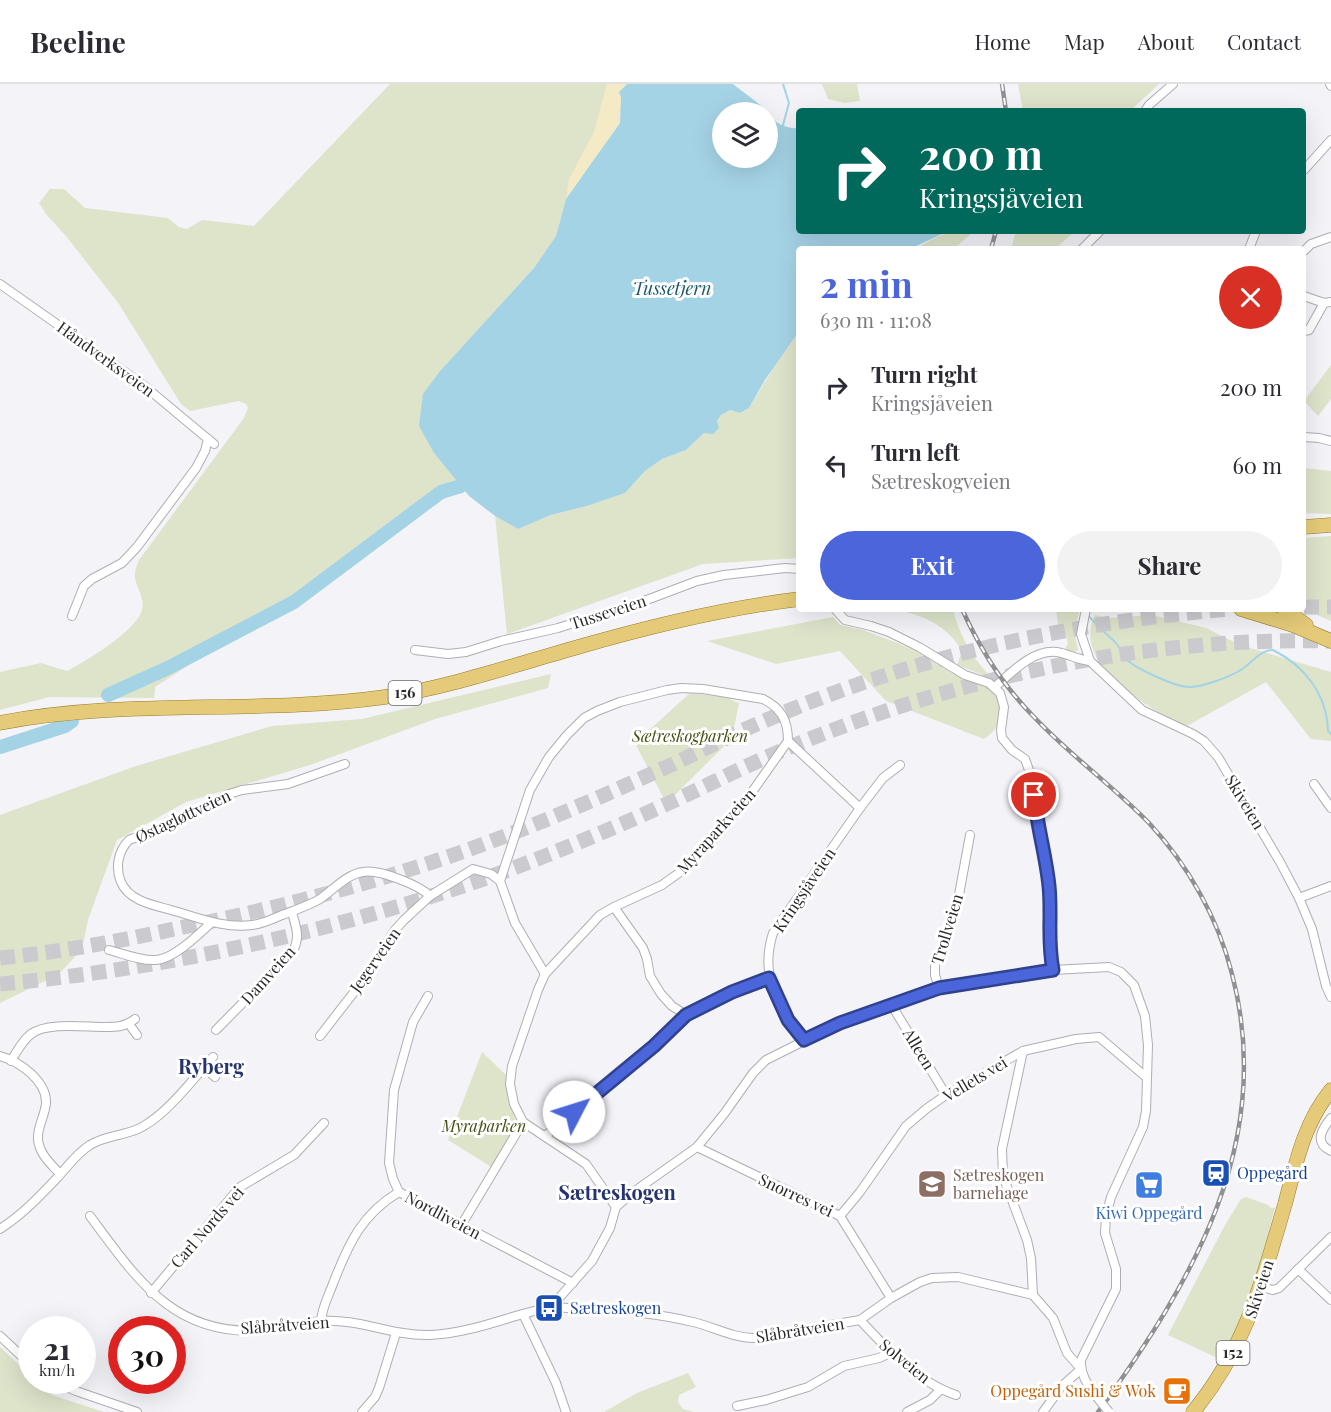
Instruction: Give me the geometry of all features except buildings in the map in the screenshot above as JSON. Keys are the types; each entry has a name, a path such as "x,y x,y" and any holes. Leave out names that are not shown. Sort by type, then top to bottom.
{"main road":[{"path":"1306,527 1331,525"},
{"name":"156","path":"0,723 39,716 96,711 291,706 386,697 473,677 653,626 743,607 796,600"},
{"path":"1250,612 1278,620 1328,640"},
{"path":"1288,612 1328,640"},
{"name":"Skiveien","path":"1193,1412 1231,1357 1248,1323 1261,1287 1301,1142 1331,1090"}],"street":[{"path":"1147,108 1173,84"},
{"path":"1306,168 1331,140"},
{"path":"1085,246 1097,234"},
{"path":"1306,249 1311,244 1331,237"},
{"name":"Håndverksveien","path":"0,284 142,384 211,442 196,468 137,547 117,567 92,579 84,586 72,616"},
{"path":"1306,297 1328,303 1314,324 1306,331"},
{"path":"1306,437 1331,441"},
{"name":"Tusseveien","path":"415,650 448,654 466,652 501,641 558,628 697,581 736,573 796,569"},
{"name":"Skiveien","path":"1085,612 1081,634 1090,661 1142,710 1193,734 1210,747 1260,827 1299,898 1312,929 1326,986 1331,997"},
{"path":"838,613 851,623 889,632 920,647 965,675 989,683 995,687 1002,698 1004,707 1002,738 1012,750 1025,759 1033,781 1038,828 1050,890 1048,934 1053,970"},
{"path":"995,687 1021,664 1041,653 1054,652 1090,661"},
{"path":"545,974 514,923 500,881 522,811 537,776 567,735 584,718 597,711 620,702 681,688 764,699 775,705 785,720 788,741 860,808"},
{"name":"Myraparkveien","path":"523,1122 514,1104 510,1084 512,1066 545,974 600,915 662,885 690,866 746,800 788,741"},
{"name":"Østagløttveien","path":"345,764 288,784 242,790 225,795 183,819 137,836 124,845 118,859 117,869 123,888 129,894 150,904 212,922 237,926 254,925 309,905 351,876 363,871 374,872 413,885 423,889 430,896"},
{"name":"Kringsjåveien","path":"804,1040 788,1020 769,978 768,954 773,933 860,808 883,778 900,765"},
{"path":"1314,784 1331,808"},
{"name":"Trollveien","path":"939,988 935,965 956,911 970,835"},
{"name":"Jegerveien","path":"320,1036 365,978 395,930 430,896 473,869 491,874 500,881"},
{"path":"1299,898 1331,886"},
{"path":"614,907 643,948 650,976 661,994 672,1006 686,1015"},
{"name":"Damveien","path":"216,1030 292,952 297,943 297,933 292,912"},
{"path":"109,950 147,959 164,959 212,922"},
{"path":"554,1307 559,1298 592,1261 610,1228 616,1207 697,1147 766,1060 840,1023 939,988 1053,970 1109,967 1128,977 1134,985 1145,1016 1148,1045 1146,1120 1111,1197 1106,1216 1105,1233 1116,1269 1116,1288 1084,1351 1081,1369 1061,1387 1043,1412"},
{"path":"545,1136 654,1046 686,1015 732,992 769,978"},
{"name":"Nordliveien","path":"428,996 413,1022 394,1090 389,1163 399,1192 573,1284"},
{"name":"Alleen","path":"891,1004 946,1095"},
{"path":"11,1060 20,1045 31,1034 51,1027 118,1027 132,1021 137,1035"},
{"name":"Vellets vei","path":"840,1216 914,1118 946,1095 1023,1051 1099,1036 1146,1077"},
{"path":"1023,1051 1002,1149 1005,1184 1027,1240 1031,1258 1033,1295 1053,1318 1067,1353 1081,1369 1096,1396 1109,1412"},
{"path":"0,1056 11,1060 35,1077 44,1090 46,1104 38,1139 43,1154 60,1174"},
{"path":"0,1229 23,1211 90,1144 144,1126 163,1112 213,1057"},
{"path":"204,1067 214,1077"},
{"path":"1331,1118 1324,1126 1320,1138 1322,1145 1331,1151"},
{"path":"462,1224 523,1122 586,1164 595,1173 616,1207"},
{"name":"Carl Nords vei","path":"151,1293 240,1187 294,1155 324,1123"},
{"name":"Snorres vei","path":"697,1147 840,1216 891,1298"},
{"path":"321,1322 322,1310 346,1250 359,1228 373,1210 399,1192"},
{"name":"Slåbråtveien","path":"90,1216 151,1293 184,1315 202,1323 223,1328 267,1330 321,1322 356,1323 396,1333 429,1335 449,1333 554,1307 644,1312 710,1326 742,1338 798,1332 860,1320 891,1298 920,1282 946,1276 1033,1295"},
{"path":"1261,1287 1273,1290 1279,1288 1331,1237"},
{"path":"1298,1269 1331,1300"},
{"path":"522,1314 556,1383 566,1412"},
{"name":"Solveien","path":"860,1320 890,1353 940,1390 956,1395"},
{"path":"362,1412 379,1388 396,1333"},
{"path":"0,1336 18,1353"},
{"path":"737,1406 766,1400 807,1387 844,1366 879,1358 890,1353"},
{"path":"907,1412 930,1400 940,1390"},
{"path":"85,1394 137,1412"}],"green space":[{"path":"390,84 627,84 623,87 601,153 566,199 556,236 534,268 440,371 434,453 462,487 155,687 154,698 49,697 0,710 0,672 41,663 67,671 109,645 131,627 143,606 135,576 139,560 244,418 248,408 246,404 239,401 190,411 181,404 119,304 39,203 50,189 64,189 85,208 168,218 179,227 187,229 202,220 254,226"},
{"path":"822,84 857,84 860,101 845,103 828,99"},
{"path":"1018,84 1159,84 1133,108 1022,108"},
{"path":"971,234 957,246 921,246 942,235"},
{"path":"1015,234 1072,234 1058,246 1012,246"},
{"path":"796,335 796,558 703,564 507,634 495,516 518,529 551,515 625,493 645,471 662,459 686,450 721,415 730,410 740,413 749,408"},
{"path":"1331,365 1331,399 1318,416 1306,403 1306,398"},
{"path":"1306,468 1331,471 1331,514 1306,513"},
{"path":"1331,536 1331,621 1306,610 1306,538"},
{"path":"907,612 954,612 966,643 987,673 983,675 957,665 962,651 958,644 942,628"},
{"path":"1056,612 1079,612 1074,632 1078,650 1072,654 1065,650 1068,643 1066,635 1059,632"},
{"path":"1095,615 1109,618 1152,615 1206,628 1240,645 1331,672 1331,741 1311,739 1266,682 1185,727 1135,696 1103,667 1094,651 1090,633"},
{"path":"833,617 840,625 863,630 895,642 917,652 953,674 986,685 997,692 1000,713 995,729 984,739 886,701 840,651 776,664 707,641"},
{"path":"551,674 548,688 435,719 310,765 186,802 117,840 88,920 82,949 59,974 0,1003 0,815 136,766 272,726 362,719"},
{"name":"Sætreskogparken","path":"690,693 731,698 739,703 732,738 668,802 664,799 635,743"},
{"name":"Myraparken","path":"482,1052 506,1075 508,1101 516,1121 513,1133 493,1168 448,1140"},
{"path":"1246,1197 1275,1208 1270,1226 1271,1232 1243,1321 1224,1361 1168,1335 1225,1225 1241,1199"},
{"path":"0,1347 18,1364 18,1394 51,1394 104,1412 0,1412"},
{"path":"688,1373 696,1387 679,1395 678,1402 683,1409 694,1412 604,1412 637,1393"}],"sand":[{"path":"607,84 627,84 623,87 620,123 566,199 569,179 594,132"}],"water":[{"name":"Tussetjern","path":"627,84 733,84 756,102 712,102 712,168 778,168 778,123 796,128 796,234 942,234 916,246 796,246 796,335 749,408 740,413 730,410 721,415 717,421 719,428 713,434 704,433 686,450 662,459 645,471 625,493 551,515 518,529 495,516 469,496 434,453 419,426 423,394 440,371 534,268 556,236 566,199 620,123 621,97 619,92"}],"waterway":[{"path":"783,84 789,103 783,125"},
{"path":"108,695 168,668 294,602 441,492 461,486"},
{"path":"1088,615 1116,643 1125,658 1132,664 1148,673 1185,686 1202,685 1228,676 1264,652 1273,650 1295,664 1312,683 1319,694 1327,718 1328,731 1331,734"},
{"path":"0,747 65,726 72,721"}],"tunnel":[{"path":"1306,607 1331,607"},
{"path":"0,958 90,946 215,921 390,876 508,835 580,806 748,728 818,699 875,679 933,661 1051,633 1201,612"},
{"path":"0,984 181,959 300,933 417,901 573,845 769,756 836,729 904,705 974,685 1044,668 1115,655 1187,646 1331,641"}],"railway":[{"path":"1002,84 1006,108"},
{"path":"992,246 995,234"},
{"path":"964,612 977,639 1013,694 1049,732 1149,823 1189,874 1210,913 1226,953 1243,1035 1243,1094 1234,1151 1217,1206 1194,1260 1165,1312 1098,1412"}],"place":[{"name":"Oppegård","path":"1216,1173"},
{"name":"Sætreskogen barnehage","path":"932,1184"},
{"name":"Kiwi Oppegård","path":"1149,1185"},
{"name":"Sætreskogen","path":"549,1308"},
{"name":"Oppegård Sushi & Wok","path":"1177,1391"}],"district":[{"name":"Ryberg","path":"211,1067"},
{"name":"Sætreskogen","path":"617,1193"}],"route":[{"path":"574,1112 654,1046 686,1015 732,992 769,978 788,1020 804,1040 840,1023 939,988 1053,970 1048,934 1050,890 1034,795"}]}
